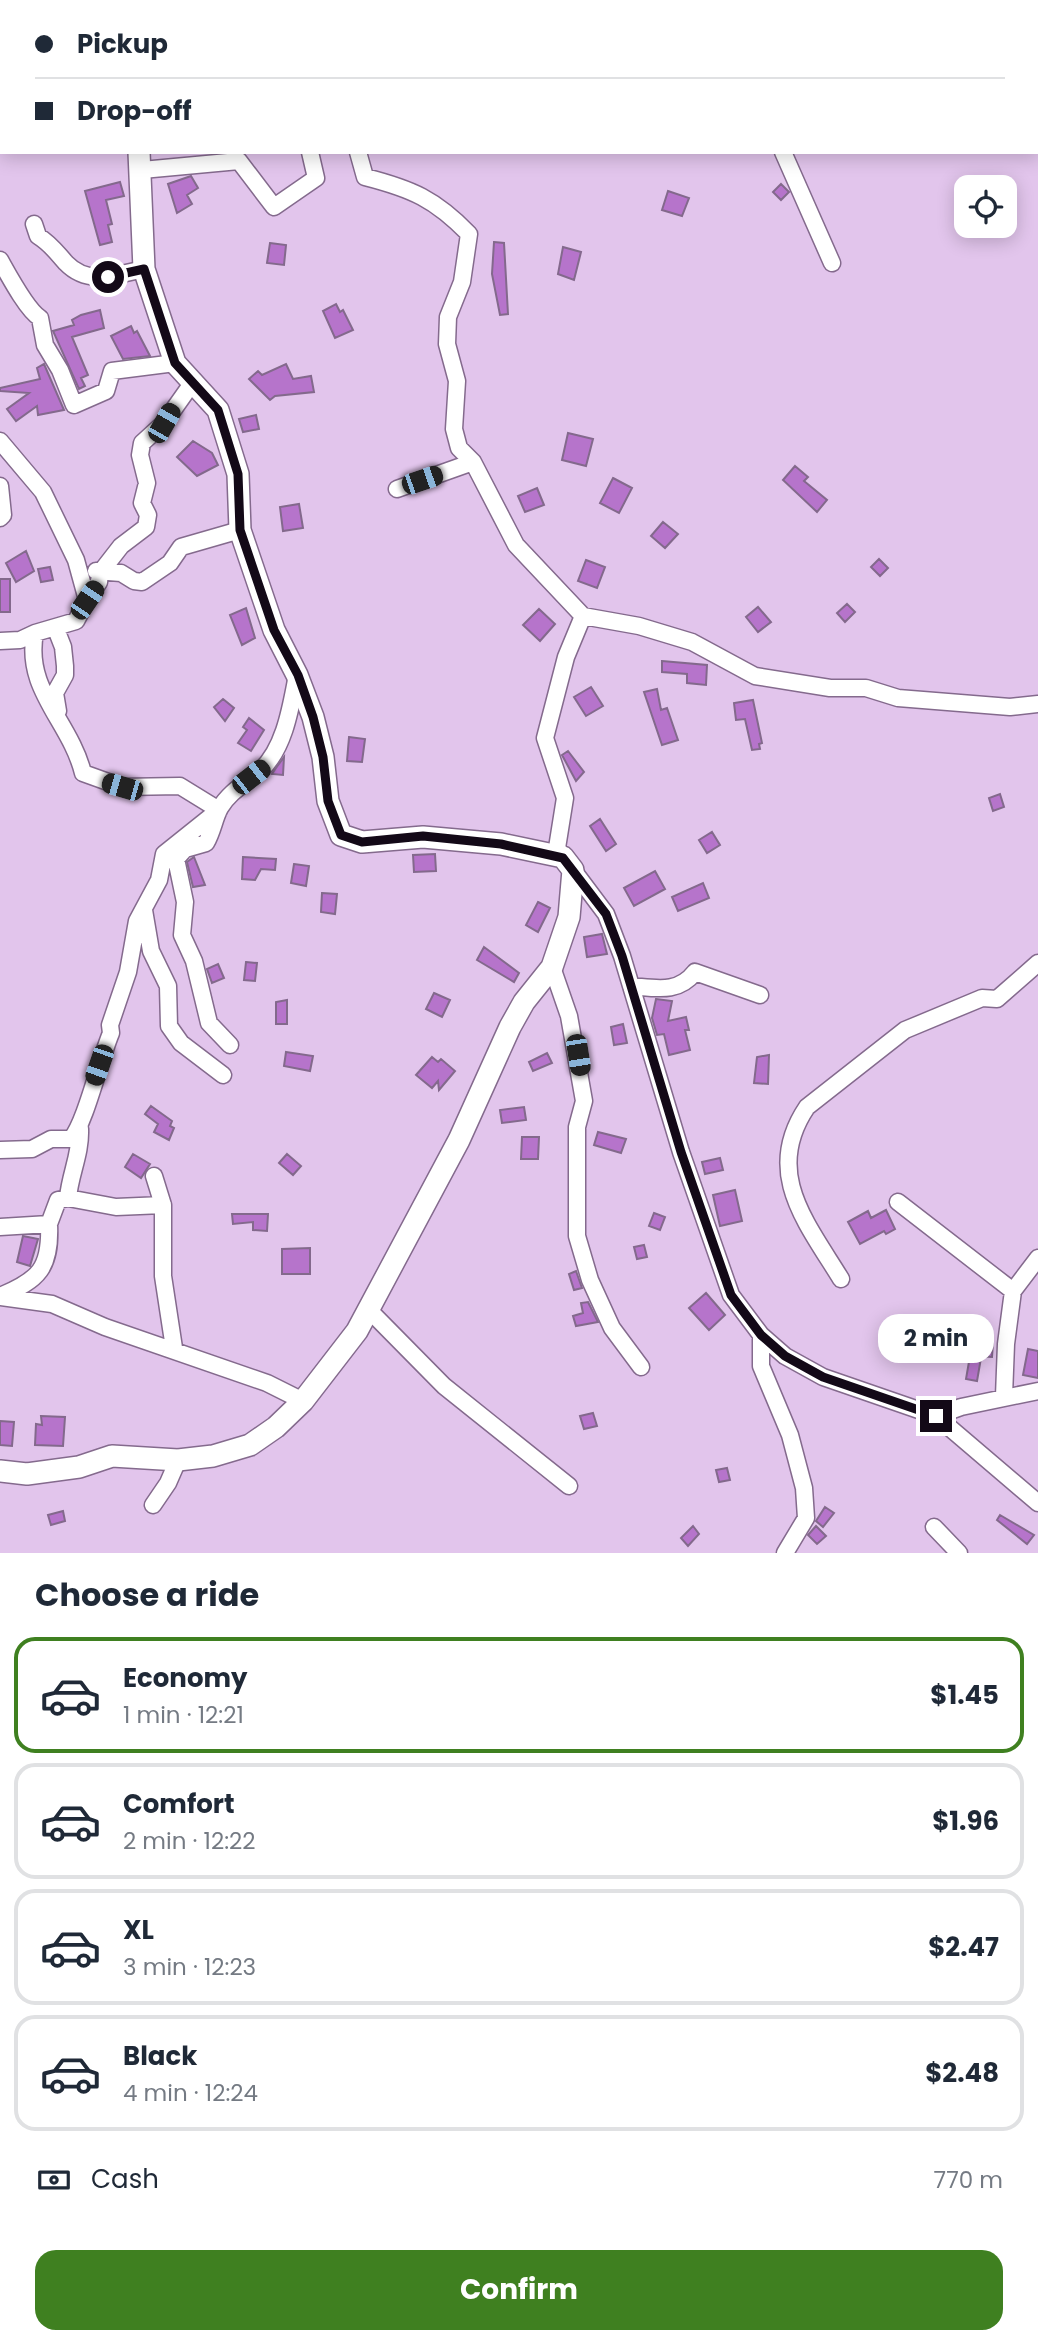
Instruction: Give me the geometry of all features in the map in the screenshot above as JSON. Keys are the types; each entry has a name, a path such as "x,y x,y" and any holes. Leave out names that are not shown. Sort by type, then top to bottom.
{"street":[{"path":"310,154 316,178 274,207 239,162 141,161 144,269 175,363 218,410 238,474 240,530 274,630 298,675 313,717 323,757 328,801 341,835 362,842 423,836 501,844 568,864"},
{"path":"359,154 365,177 410,188 444,208 468,234 464,271 448,317 447,345 457,381 454,429 459,448 473,462 516,545 583,616 639,626 692,642 755,676 830,688 866,688 898,698 995,706 1038,704"},
{"path":"784,154 832,263"},
{"path":"34,224 38,236 54,245 76,272 91,278 144,269"},
{"path":"0,260 15,287 28,301 32,313 40,318 45,345 60,370 74,405 106,391 113,372 175,363"},
{"path":"0,641 20,640 76,621 99,582 100,573 121,545 146,527 148,515 142,503 147,483 141,455 142,443 164,423 181,395 193,382"},
{"path":"1,442 43,492 76,560 87,600"},
{"path":"0,463 1,442"},
{"path":"397,489 473,462"},
{"path":"0,486 3,515 0,518"},
{"path":"76,560 100,573 121,572 134,581 142,582 170,563 180,547 240,530"},
{"path":"583,616 566,657 545,738 565,798 557,848 606,914 631,986 681,1152 731,1295 761,1335 785,1356 823,1377 936,1416 1011,1477 1038,1503"},
{"path":"56,629 63,647 65,675 55,693 58,717"},
{"path":"35,633 31,654 33,668 78,753 83,773 122,787 180,786 219,810"},
{"path":"68,1198 69,1182 78,1162 80,1129 86,1102 111,1034 110,1025 128,972 137,921 159,880 167,850 177,845 205,818 219,810 239,786 262,769 286,727 298,675"},
{"path":"219,810 215,828 206,844 185,849 176,859 185,902 182,935 194,961 209,1023 230,1045"},
{"path":"0,1471 40,1472 79,1467 112,1456 177,1460 214,1456 250,1445 276,1427 303,1401 335,1361 369,1310 458,1140 510,1027 524,1002 552,967 569,916 568,864"},
{"path":"145,910 151,951 168,986 169,1026 181,1043 223,1076"},
{"path":"841,1279 799,1210 786,1171 790,1138 797,1121 807,1107 905,1030 982,998 997,999 1038,963"},
{"path":"552,967 569,1016 584,1101 577,1127 577,1236 590,1280 612,1328 641,1367"},
{"path":"631,986 671,989 687,982 695,972 760,995"},
{"path":"0,1150 32,1149 51,1139 71,1139 80,1129"},
{"path":"155,1177 163,1205 163,1276 174,1348"},
{"path":"0,1297 42,1272 48,1250 49,1224 58,1200 68,1198 116,1207 163,1205"},
{"path":"898,1202 1013,1291"},
{"path":"0,1227 49,1224"},
{"path":"1004,1396 1006,1344 1013,1291 1038,1258"},
{"path":"0,1297 52,1304 106,1327 174,1348 267,1383 303,1401"},
{"path":"369,1310 443,1386 569,1486"},
{"path":"761,1335 764,1375 790,1435 804,1488 806,1518 785,1553"},
{"path":"936,1416 1004,1396 1038,1391"},
{"path":"153,1505 168,1483 177,1460"},
{"path":"934,1527 959,1553"}],"building":[{"path":"191,176 198,188 187,195 192,204 177,213 168,184"},
{"path":"120,182 124,196 106,200 112,224 108,225 112,242 100,245 85,191"},
{"path":"781,184 789,192 781,200 773,192"},
{"path":"668,191 689,198 682,216 662,210"},
{"path":"494,242 504,243 508,314 500,315 492,274"},
{"path":"270,243 286,245 284,265 267,263"},
{"path":"563,247 581,252 574,280 558,274"},
{"path":"336,304 340,312 343,310 353,330 335,338 323,311"},
{"path":"100,310 104,328 72,337 88,375 81,378 85,386 79,389 53,331 74,325 72,320 81,315"},
{"path":"131,326 134,333 137,331 150,356 123,359 111,336"},
{"path":"44,364 64,410 38,415 37,406 16,421 7,409 29,393 0,391 0,388 40,379 37,368"},
{"path":"286,364 293,379 311,376 314,392 275,396 270,400 249,379 258,371 262,375"},
{"path":"256,415 259,429 243,432 239,419"},
{"path":"568,433 593,439 586,466 562,460"},
{"path":"193,441 212,453 218,465 197,476 177,457"},
{"path":"795,466 808,477 804,481 827,500 817,512 783,480"},
{"path":"613,478 632,488 619,513 600,503"},
{"path":"537,488 544,505 525,512 518,496"},
{"path":"299,504 303,528 283,531 280,507"},
{"path":"663,522 678,534 665,548 651,536"},
{"path":"26,551 34,571 16,582 6,563"},
{"path":"879,559 888,568 880,576 871,567"},
{"path":"586,560 605,567 597,588 578,581"},
{"path":"50,567 53,580 41,582 38,569"},
{"path":"0,579 10,579 10,612 0,612"},
{"path":"847,604 855,612 845,622 837,613"},
{"path":"758,607 771,622 758,632 746,617"},
{"path":"246,608 255,638 242,645 230,615"},
{"path":"539,609 555,624 540,641 523,625"},
{"path":"662,661 707,665 706,685 687,683 687,674 662,672"},
{"path":"591,687 603,706 586,716 574,697"},
{"path":"657,689 661,710 667,708 678,740 662,745 644,692"},
{"path":"223,699 234,708 225,721 214,707"},
{"path":"753,700 762,743 759,744 760,749 752,750 745,719 736,720 734,703"},
{"path":"249,718 264,730 251,751 238,743 247,730 243,727"},
{"path":"349,737 365,739 362,762 347,761"},
{"path":"568,751 584,772 576,781 562,755"},
{"path":"284,757 283,775 272,774 276,768"},
{"path":"1000,794 1004,807 993,811 989,798"},
{"path":"600,819 616,844 606,851 590,826"},
{"path":"712,832 720,845 707,853 699,840"},
{"path":"435,854 436,871 414,872 413,855"},
{"path":"194,857 205,885 193,887 187,862"},
{"path":"243,857 276,859 275,870 261,869 255,880 242,879"},
{"path":"294,864 309,866 306,886 291,883"},
{"path":"655,871 665,889 634,906 624,888"},
{"path":"703,883 709,898 678,911 672,897"},
{"path":"322,893 337,894 335,914 321,912"},
{"path":"538,902 550,908 538,932 526,925"},
{"path":"602,934 607,954 587,957 584,937"},
{"path":"484,947 519,973 514,982 477,960"},
{"path":"246,962 257,963 255,981 244,980"},
{"path":"218,964 224,978 212,983 207,969"},
{"path":"434,993 450,1000 442,1017 426,1009"},
{"path":"656,999 672,1001 668,1021 686,1017 689,1030 685,1030 690,1050 669,1055 664,1034 657,1035 652,1018"},
{"path":"287,1000 287,1024 276,1024 276,1002"},
{"path":"623,1024 627,1043 614,1045 611,1027"},
{"path":"286,1052 313,1056 310,1071 284,1066"},
{"path":"547,1053 552,1063 533,1071 529,1062"},
{"path":"769,1055 768,1084 754,1083 757,1057"},
{"path":"432,1057 438,1062 441,1059 455,1071 439,1090 438,1081 432,1088 416,1075"},
{"path":"151,1106 172,1121 170,1126 174,1128 169,1140 154,1132 158,1124 145,1114"},
{"path":"524,1107 526,1120 502,1123 500,1110"},
{"path":"598,1132 626,1139 621,1153 594,1145"},
{"path":"522,1137 539,1137 538,1159 521,1159"},
{"path":"133,1154 150,1164 141,1178 125,1167"},
{"path":"287,1154 301,1166 293,1175 279,1163"},
{"path":"720,1158 723,1170 705,1174 702,1162"},
{"path":"735,1190 742,1221 720,1226 713,1195"},
{"path":"886,1210 895,1229 886,1234 884,1231 860,1244 848,1222 868,1211 871,1218"},
{"path":"654,1213 665,1217 660,1230 649,1226"},
{"path":"232,1214 268,1214 267,1231 253,1230 253,1222 233,1224"},
{"path":"23,1236 38,1239 30,1266 17,1262"},
{"path":"644,1245 647,1257 637,1259 634,1247"},
{"path":"310,1248 310,1274 282,1274 282,1249"},
{"path":"576,1271 582,1288 574,1290 569,1274"},
{"path":"706,1293 725,1315 709,1330 689,1308"},
{"path":"588,1302 598,1322 576,1326 573,1316 583,1313 581,1303"},
{"path":"975,1342 993,1342 992,1357 974,1356"},
{"path":"1028,1349 1038,1351 1038,1378 1023,1375"},
{"path":"970,1356 981,1358 977,1381 966,1379"},
{"path":"593,1413 597,1426 584,1429 580,1416"},
{"path":"41,1416 65,1417 63,1446 35,1445 36,1424 42,1425"},
{"path":"0,1421 14,1422 12,1446 0,1445"},
{"path":"727,1468 730,1480 719,1482 716,1470"},
{"path":"825,1507 834,1513 823,1527 816,1521"},
{"path":"63,1511 65,1521 51,1525 48,1515"},
{"path":"1000,1515 1034,1535 1027,1544 997,1520"},
{"path":"693,1526 699,1534 688,1546 681,1538"},
{"path":"816,1526 826,1536 817,1544 808,1535"}],"route":[{"path":"108,277 144,269 175,363 218,410 238,474 240,530 274,630 298,675 313,717 323,757 328,801 341,835 362,842 423,836 501,844 563,858 606,914 622,956 681,1152 731,1295 761,1335 785,1356 823,1377 936,1416"}]}
